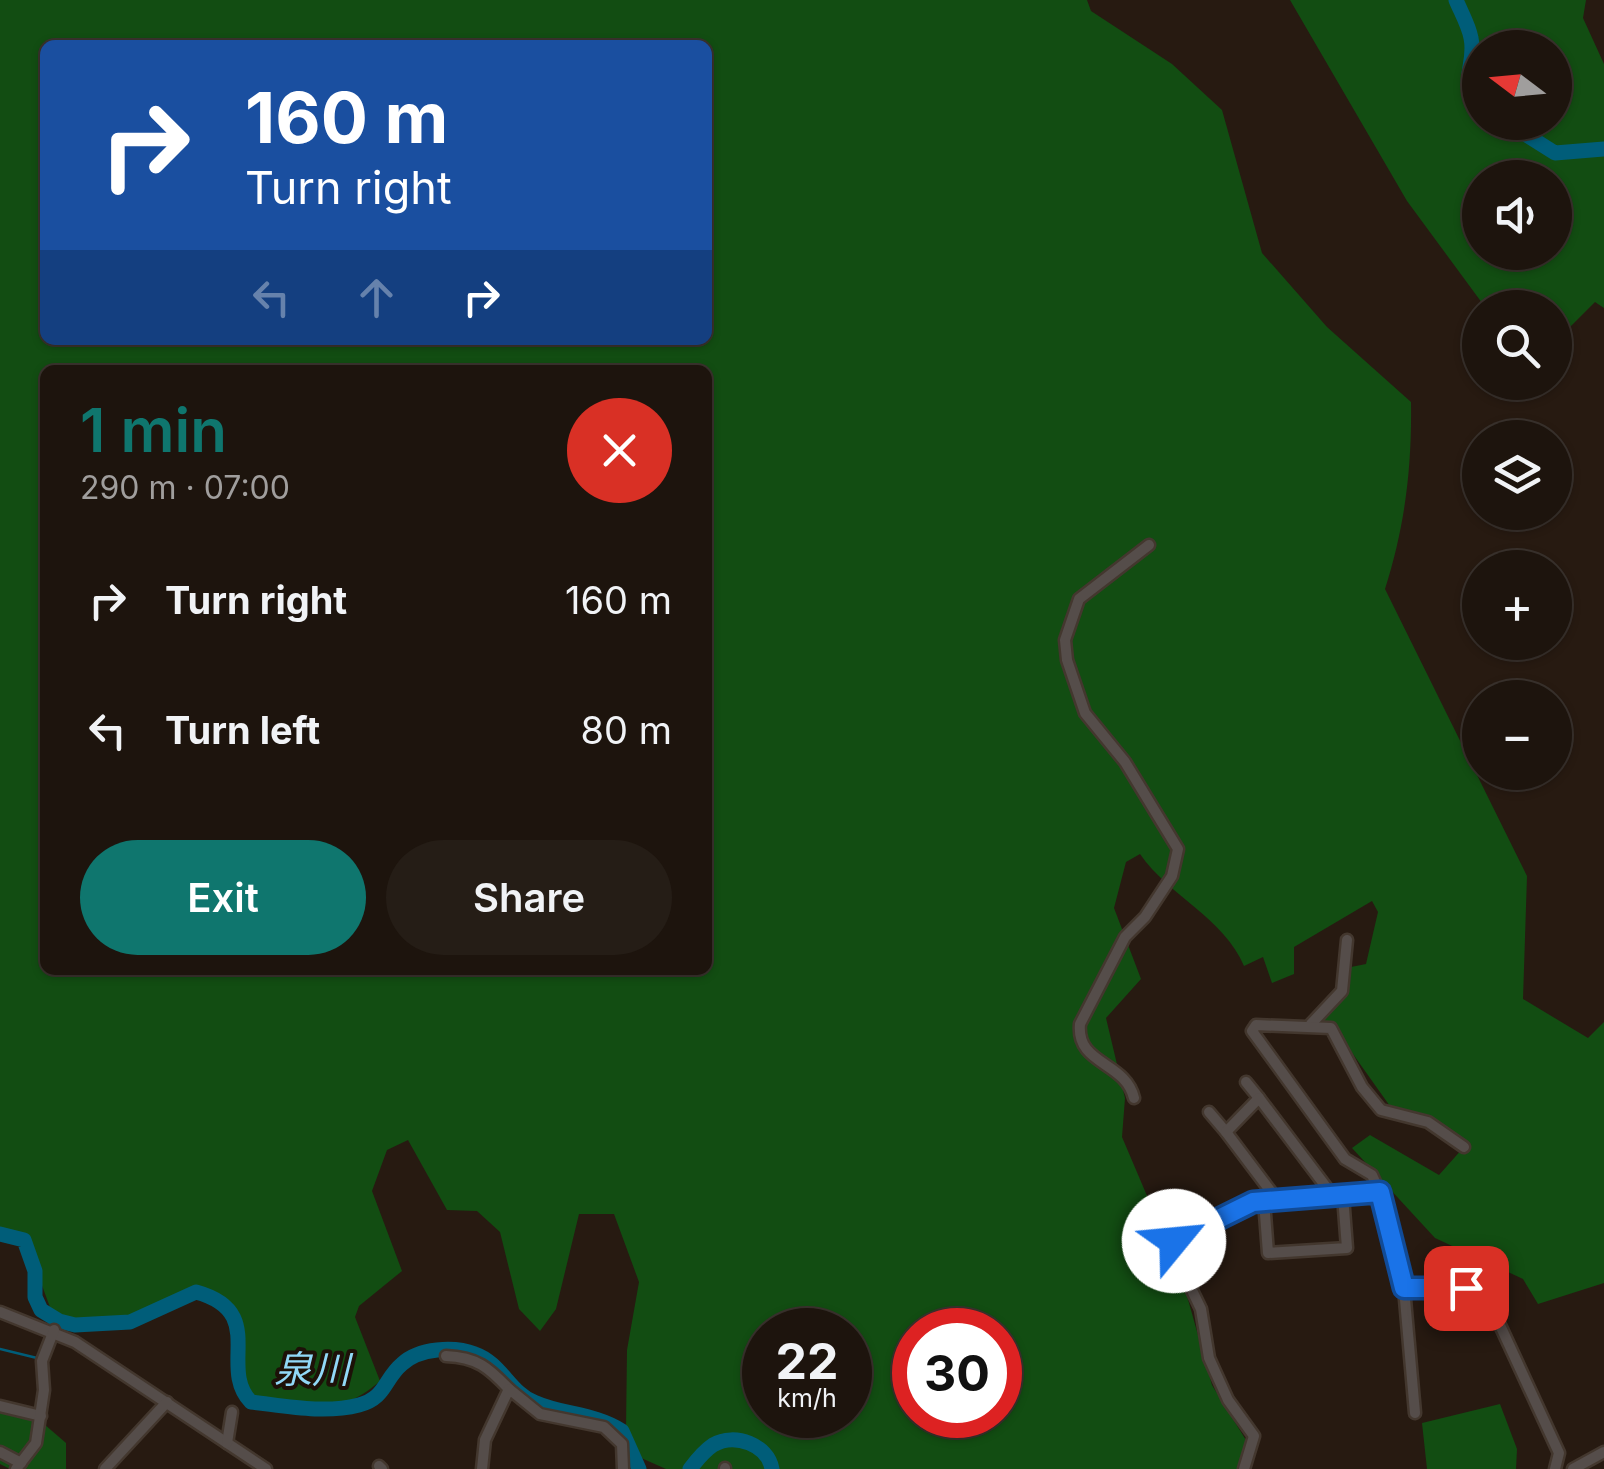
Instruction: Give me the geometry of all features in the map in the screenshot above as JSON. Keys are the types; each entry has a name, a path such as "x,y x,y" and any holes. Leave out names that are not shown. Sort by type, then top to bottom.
{"street":[{"path":"1134,1098 1122,1072 1085,1052 1078,1040 1080,1024 1088,1002 1114,967 1125,937 1145,918 1172,876 1178,849 1125,762 1086,713 1067,660 1066,640 1079,599 1149,545"},
{"path":"1311,1024 1342,991 1346,940"},
{"path":"1415,1413 1404,1288 1380,1192 1372,1175 1345,1159 1253,1039 1256,1025 1311,1024 1330,1028 1362,1087 1381,1110 1428,1122 1464,1147"},
{"path":"1246,1082 1338,1196 1347,1248 1268,1253 1264,1201"},
{"path":"1226,1132 1259,1098"},
{"path":"1209,1112 1278,1201"},
{"path":"1244,1469 1254,1436 1228,1400 1209,1358 1201,1309 1170,1243 1240,1206 1380,1192"},
{"path":"1404,1288 1480,1289 1487,1297 1559,1452 1556,1469"},
{"path":"0,1312 54,1330 266,1469"},
{"path":"0,1452 18,1466 36,1443 41,1416 42,1361 54,1330"},
{"path":"446,1356 468,1357 487,1366 509,1390 540,1414 588,1415 622,1444 626,1454 623,1469"},
{"path":"482,1469 485,1440 509,1390"},
{"path":"105,1469 167,1402"},
{"path":"0,1406 41,1416"},
{"path":"227,1442 232,1412"},
{"path":"1573,1469 1604,1452"}],"green space":[{"path":"0,0 1087,0 1091,11 1172,64 1222,110 1262,253 1327,327 1411,402 1406,497 1385,589 1462,745 1462,790 1484,790 1527,876 1523,999 1588,1038 1604,1022 1604,1283 1538,1304 1523,1279 1435,1238 1352,1148 1370,1135 1439,1175 1463,1148 1392,1109 1333,1026 1320,1019 1343,994 1346,968 1366,964 1378,912 1372,901 1294,947 1294,974 1272,983 1263,957 1244,966 1223,934 1140,854 1126,862 1114,908 1141,979 1106,1018 1125,1098 1122,1137 1182,1278 1212,1385 1249,1445 1241,1469 666,1469 639,1457 626,1429 627,1350 639,1282 614,1214 579,1214 556,1309 540,1331 519,1309 500,1232 477,1211 447,1210 408,1140 387,1150 372,1191 402,1271 359,1306 355,1317 380,1381 350,1401 321,1408 255,1402 242,1382 237,1314 220,1298 204,1292 181,1292 121,1325 92,1326 54,1318 23,1234 0,1233"},
{"path":"1290,0 1586,0 1583,18 1604,64 1604,308 1595,302 1572,325 1572,290 1472,290 1407,201"},
{"path":"1500,1404 1517,1449 1516,1469 1427,1469 1422,1423"},
{"path":"0,1410 30,1412 66,1443 66,1469 10,1469 0,1464"}],"waterway":[{"path":"1456,0 1469,30"},
{"path":"1534,140 1555,153 1604,149"},
{"name":"泉川","path":"0,1234 24,1240 35,1271 35,1297 41,1310 59,1321 75,1325 130,1322 196,1292 218,1301 231,1313 237,1326 238,1373 251,1402 319,1409 359,1405 375,1398 409,1359 437,1350 467,1351 492,1364 526,1398 622,1431 639,1469"},
{"path":"48,1328 52,1317"},
{"path":"0,1349 37,1358"},
{"name":"泉川","path":"690,1469 713,1445 731,1440 757,1447 772,1469"}],"route":[{"path":"1174,1241 1253,1202 1380,1192 1404,1288 1466,1288"}]}
